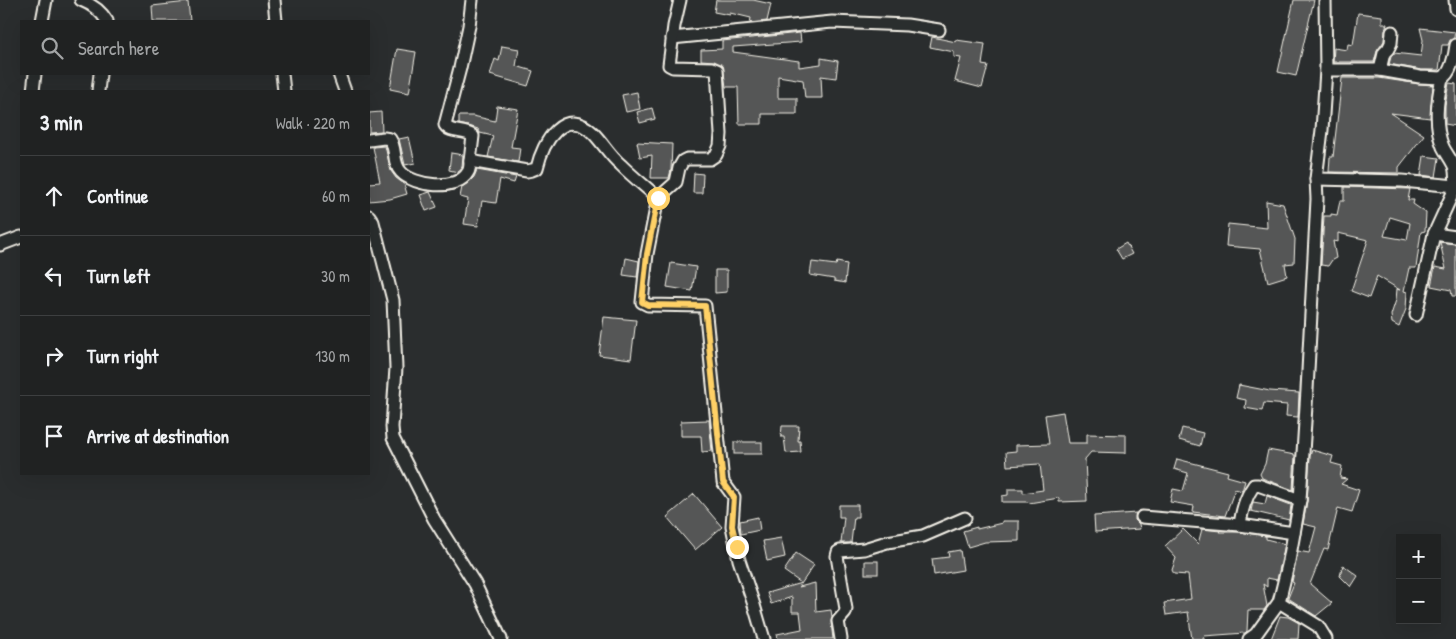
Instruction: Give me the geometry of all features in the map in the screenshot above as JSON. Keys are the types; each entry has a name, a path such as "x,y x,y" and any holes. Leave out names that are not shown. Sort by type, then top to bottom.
{"street":[{"path":"42,20 46,0"},
{"path":"274,0 276,20"},
{"path":"370,140 390,139 397,167 405,176 419,182 450,184 465,176 470,161 473,136 467,132 449,130 445,125 460,68 469,26 472,0"},
{"path":"680,0 668,62 670,66 712,68 717,70 721,140 716,155 713,157 683,161 679,168 676,182 658,198 647,254 642,302 648,305 705,306 723,482 734,497 732,526 738,560 764,639"},
{"path":"1256,636 1279,602 1300,500 1308,380 1316,179 1326,70 1324,0"},
{"path":"1455,0 1456,9"},
{"path":"87,1 104,16 106,20"},
{"path":"672,38 832,22 907,25 939,30"},
{"path":"1380,70 1382,58 1391,43 1392,32"},
{"path":"1326,70 1380,70 1420,77 1442,78 1448,73 1455,55 1456,44"},
{"path":"33,90 35,75"},
{"path":"98,90 100,75"},
{"path":"282,75 284,90"},
{"path":"339,75 345,90"},
{"path":"1416,315 1434,234 1456,185 1454,166 1444,148 1438,131 1438,102 1442,78"},
{"path":"470,161 527,171 532,170 537,168 540,154 551,135 565,125 576,123 593,133 619,164 658,198"},
{"path":"1316,179 1456,185"},
{"path":"370,218 373,222 393,300 396,368 393,438 434,519 475,584 501,639"},
{"path":"1434,234 1456,237"},
{"path":"0,245 20,237"},
{"path":"1240,525 1244,503 1254,486 1258,485 1300,500"},
{"path":"1142,517 1240,525 1294,533"},
{"path":"841,639 838,621 846,609 837,556 840,550 864,550 887,542 926,535 965,518"},
{"path":"1279,602 1318,626 1326,639"}],"building":[{"path":"716,0 753,0 771,4 767,21 750,23 751,18 730,13 730,15 714,12"},
{"path":"1294,0 1314,0 1296,76 1278,72"},
{"path":"188,2 190,20 153,20 152,6"},
{"path":"1358,13 1382,16 1382,24 1387,24 1384,41 1377,51 1374,62 1333,62 1334,48 1347,50 1348,44 1353,45"},
{"path":"1420,28 1455,32 1454,38 1450,40 1448,45 1442,45 1439,70 1421,70 1389,64 1394,53 1421,56 1423,40"},
{"path":"800,33 801,42 733,47 733,52 799,61 799,67 821,64 821,58 838,61 836,78 821,76 822,98 805,98 803,80 778,76 778,98 797,98 797,114 762,114 762,124 739,124 738,87 726,87 723,66 714,61 701,60 701,50 722,49 722,41"},
{"path":"932,37 956,42 956,40 985,44 982,65 988,66 982,88 955,81 961,58 954,57 954,52 930,47"},
{"path":"502,46 519,49 516,66 533,71 528,86 490,75 495,59 499,61"},
{"path":"397,49 416,52 409,93 390,89"},
{"path":"1342,78 1379,78 1433,85 1430,118 1391,113 1424,135 1399,167 1399,173 1329,172 1330,157 1333,157"},
{"path":"1449,83 1456,84 1456,126 1445,124 1445,105"},
{"path":"637,92 640,109 626,112 622,95"},
{"path":"497,106 518,109 511,147 520,148 518,162 488,157 493,136 480,133 478,129 459,124 459,116 473,116 495,121"},
{"path":"652,108 655,119 640,123 637,112"},
{"path":"381,112 382,131 370,132 370,113"},
{"path":"409,137 415,163 405,165 399,139"},
{"path":"637,142 672,144 669,178 651,178 652,155 640,157"},
{"path":"385,146 391,171 404,184 407,194 390,199 370,201 370,183 380,182 373,147"},
{"path":"451,153 463,155 462,167 458,172 449,170"},
{"path":"1424,156 1439,158 1436,177 1421,175"},
{"path":"477,170 516,177 514,183 500,179 496,203 482,201 478,226 464,224 468,199 460,197 462,187 474,177"},
{"path":"694,173 703,174 702,193 693,193"},
{"path":"1344,187 1410,189 1408,200 1414,200 1413,204 1426,213 1425,231 1421,232 1416,268 1409,268 1404,291 1407,292 1406,309 1399,327 1392,323 1391,315 1397,289 1400,290 1377,276 1369,298 1351,291 1368,240 1338,233 1338,242 1333,241 1336,258 1328,266 1321,265 1324,216 1337,215 1340,201 1344,201","holes":["1390,217 1410,223 1407,240 1384,236"]},
{"path":"430,192 437,207 426,211 420,195"},
{"path":"1266,201 1283,204 1295,239 1294,263 1285,264 1287,276 1268,282 1260,249 1226,246 1228,224 1267,228"},
{"path":"1440,242 1456,244 1456,296 1452,296 1451,290 1431,286 1435,267 1446,269"},
{"path":"1126,243 1132,254 1122,259 1116,249"},
{"path":"626,258 639,261 637,277 623,275"},
{"path":"812,262 836,265 837,262 847,264 845,283 810,275"},
{"path":"671,263 696,267 692,291 667,287"},
{"path":"715,270 727,270 727,292 715,293"},
{"path":"604,317 636,320 631,359 599,355"},
{"path":"1239,385 1270,391 1299,393 1298,417 1286,416 1287,405 1264,403 1262,411 1245,408 1246,400 1236,398"},
{"path":"1063,412 1068,443 1087,443 1087,434 1126,435 1126,453 1091,452 1085,459 1087,501 1059,502 1059,498 1029,503 1002,502 1002,496 1008,495 1008,489 1023,489 1023,493 1043,490 1040,464 1007,466 1006,452 1016,451 1016,445 1049,444 1045,415"},
{"path":"709,420 712,451 702,452 701,436 681,436 681,421"},
{"path":"782,426 799,426 798,441 800,441 801,452 786,453 784,437 781,437"},
{"path":"1182,428 1203,433 1200,446 1179,440"},
{"path":"734,442 762,442 762,454 734,454"},
{"path":"1268,450 1295,455 1293,490 1262,478 1260,474 1265,464"},
{"path":"1312,450 1333,456 1331,463 1342,466 1340,478 1347,479 1341,484 1359,490 1352,512 1338,508 1328,550 1324,549 1310,584 1332,603 1316,616 1288,598 1294,583 1292,582 1298,551 1309,553 1316,527 1303,524"},
{"path":"1177,459 1228,472 1227,476 1245,481 1242,491 1235,489 1225,516 1193,512 1194,506 1170,502 1173,489 1183,491 1188,473 1174,469"},
{"path":"694,494 722,527 695,550 667,517"},
{"path":"1267,496 1291,505 1289,520 1251,511 1253,502 1265,504"},
{"path":"839,505 858,505 858,517 854,517 851,543 841,543 844,517 839,517"},
{"path":"1136,513 1135,520 1139,524 1140,529 1095,532 1094,516"},
{"path":"758,517 760,530 741,534 740,521"},
{"path":"1002,521 1019,521 1019,541 985,542 968,547 963,531 1002,523"},
{"path":"1183,529 1198,544 1202,529 1266,536 1266,539 1285,544 1277,580 1267,578 1267,587 1263,584 1267,606 1264,610 1248,610 1247,631 1245,633 1204,636 1204,639 1192,639 1188,612 1166,615 1164,603 1191,599 1188,575 1174,574 1172,570 1176,558 1165,546"},
{"path":"781,538 785,557 767,561 763,541"},
{"path":"960,550 963,570 934,575 932,559 949,557 948,552"},
{"path":"796,553 814,565 799,587 815,583 816,612 831,610 833,639 778,639 777,634 802,629 800,612 792,612 792,597 771,604 767,593 801,583 784,571"},
{"path":"865,561 878,561 878,574 865,574"},
{"path":"1343,565 1358,576 1351,587 1340,576"},
{"path":"1280,616 1288,617 1299,623 1298,639 1271,639"}],"route":[{"path":"658,198 647,254 642,302 648,305 705,306 723,482 734,497 732,526 737,547"}]}
